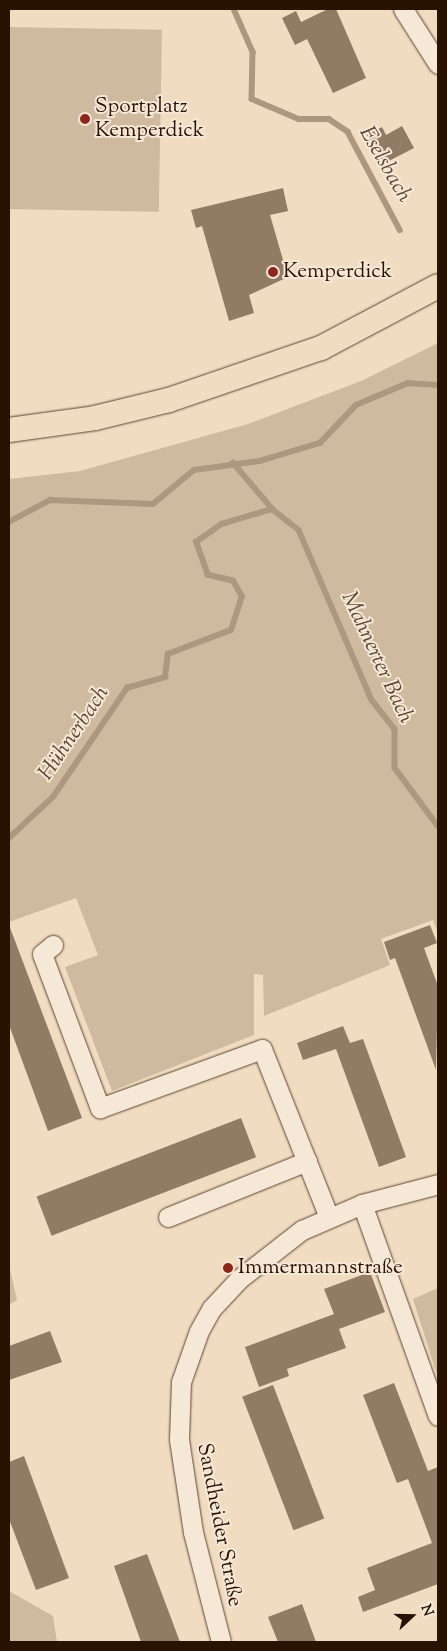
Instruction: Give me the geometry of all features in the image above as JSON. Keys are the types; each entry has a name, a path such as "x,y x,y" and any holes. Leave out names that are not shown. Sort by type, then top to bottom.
{"main road":[{"path":"9,430 95,418 170,400 321,348 438,286"}],"street":[{"path":"403,9 438,64"},
{"path":"53,944 42,954 100,1108 262,1049 329,1217"},
{"path":"168,1217 307,1161"},
{"name":"Sandheider Straße","path":"221,1642 181,1461 181,1382 212,1308 278,1246 329,1217 362,1204 438,1184"},
{"path":"362,1204 438,1416"}],"shaded area":[{"name":"Sportplatz Kemperdick","path":"9,27 162,30 159,212 9,209"},
{"path":"438,343 438,933 433,920 381,939 390,965 264,1016 263,975 254,974 254,1035 112,1091 65,967 98,955 76,898 9,922 9,479 80,471 248,424 361,381"},
{"path":"9,1265 17,1300 9,1305"},
{"path":"438,1288 438,1378 413,1299"},
{"path":"9,1591 53,1616 57,1642 9,1642"}],"building":[{"path":"328,9 336,9 366,78 333,93 307,39 295,45 282,18 296,11 301,22"},
{"path":"402,126 414,148 383,164 367,135 382,127 386,135"},
{"path":"283,188 288,211 270,215 288,277 249,295 254,313 229,321 202,226 196,228 191,210"},
{"path":"9,925 82,1118 48,1131 9,1025"},
{"path":"430,925 437,943 424,948 438,986 436,1070 395,958 390,960 384,942"},
{"path":"343,1026 350,1043 363,1039 406,1157 379,1167 336,1049 303,1060 297,1043"},
{"path":"241,1118 256,1157 52,1236 37,1196"},
{"path":"370,1272 385,1312 339,1329 346,1348 287,1369 289,1376 259,1387 245,1347 334,1314 324,1289"},
{"path":"50,1331 62,1362 9,1380 9,1346"},
{"path":"394,1383 428,1471 438,1467 438,1584 363,1612 358,1597 375,1590 367,1568 432,1543 408,1479 397,1483 363,1395"},
{"path":"273,1385 324,1519 293,1530 242,1397"},
{"path":"24,1456 69,1578 36,1590 9,1519 9,1462"},
{"path":"147,1554 180,1642 141,1642 114,1566"},
{"path":"302,1604 316,1642 278,1642 268,1617"}],"waterway":[{"name":"Eselsbach","path":"234,9 253,52 252,99 299,119 329,119 348,132 400,230"},
{"path":"9,522 50,500 153,504 194,470 260,461 320,443 356,405 408,383 438,385"},
{"name":"Hühnerbach","path":"9,838 53,797 127,688 165,677 168,654 231,630 242,597 233,581 208,575 196,542 222,524 272,509 233,463"},
{"name":"Mahnerter Bach","path":"272,509 299,530 372,700 395,729 395,768 438,826"}],"place":[{"name":"Sportplatz Kemperdick","path":"85,119"},
{"name":"Kemperdick","path":"273,272"},
{"name":"Immermannstraße","path":"228,1268"}]}
